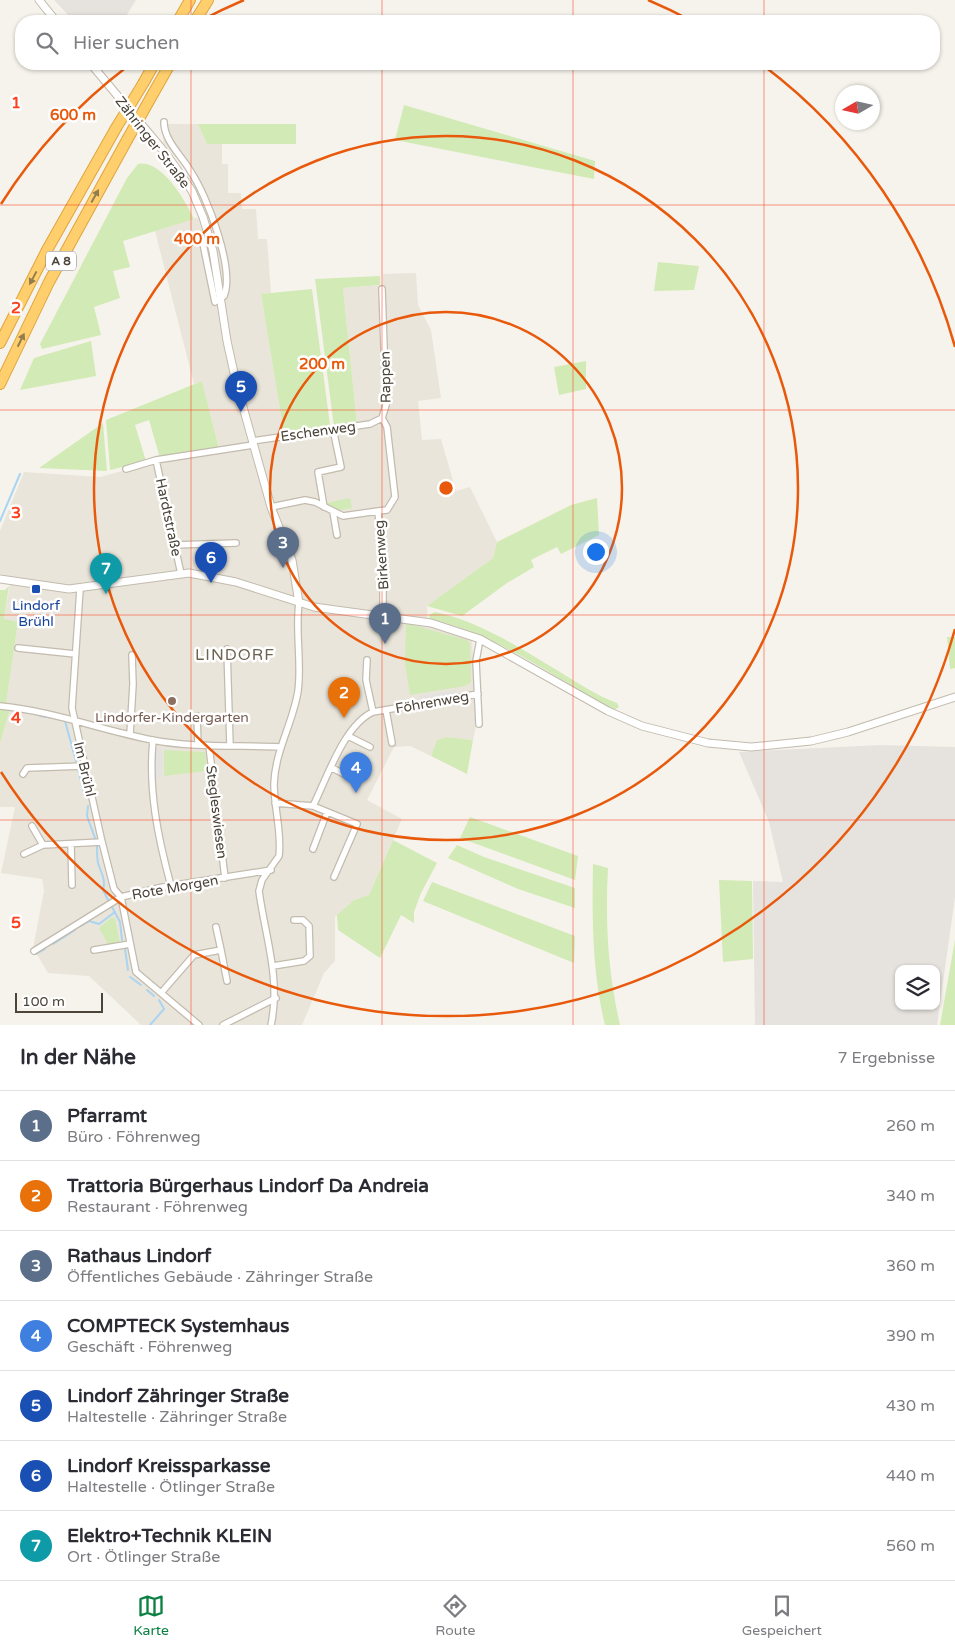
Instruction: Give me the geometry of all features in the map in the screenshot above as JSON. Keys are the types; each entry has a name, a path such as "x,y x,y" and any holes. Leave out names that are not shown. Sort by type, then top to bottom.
{"highway":[{"path":"181,15 190,0"},
{"path":"199,15 208,0"},
{"name":"A 8","path":"0,343 47,250 151,70"},
{"name":"A 8","path":"0,384 49,282 126,140 167,70"}],"street":[{"path":"38,0 51,15"},
{"name":"Zähringer Straße","path":"96,70 167,155 192,192 203,217 213,251 231,360 271,507 292,560 298,602"},
{"path":"164,122 166,135 197,180 217,230 227,284 224,296 215,302 202,239"},
{"name":"Rappen","path":"378,511 387,510 395,497 388,426 382,418 386,406 386,382 382,289"},
{"name":"Eschenweg","path":"253,443 370,424 382,418"},
{"path":"324,507 318,472 341,467 333,429"},
{"name":"Hardtstraße","path":"126,469 156,460 253,443"},
{"name":"Hardtstraße","path":"156,460 181,574"},
{"name":"Birkenweg","path":"271,507 305,500 343,516 378,511 383,564 383,615"},
{"path":"334,512 337,534"},
{"path":"174,544 236,543"},
{"path":"0,579 54,588 80,589 181,574 228,580 298,602 447,627 480,639 509,653 608,711 642,726 686,739 725,745 770,746 811,741 848,732 955,697"},
{"name":"Im Brühl","path":"80,589 72,708 114,889 121,897 136,972 199,1025"},
{"path":"271,1025 276,998 273,966 259,891 262,880 278,860 280,850 275,803 275,769 280,747 292,719 299,688 298,602"},
{"path":"479,724 476,661 480,639"},
{"path":"18,648 75,654"},
{"path":"227,649 230,746"},
{"path":"130,735 133,684 132,655"},
{"path":"367,660 366,680 373,712"},
{"name":"Föhrenweg","path":"313,806 357,722 373,712 478,694"},
{"path":"0,706 74,718 153,740 209,746 280,747"},
{"name":"Föhrenweg","path":"386,710 392,743"},
{"path":"197,716 198,745"},
{"path":"348,736 370,747"},
{"path":"153,740 154,807 157,832 172,886"},
{"name":"Stegleswiesen","path":"209,746 225,878"},
{"path":"23,774 27,768 84,766"},
{"path":"332,768 356,780"},
{"path":"275,803 313,806 357,824 334,877"},
{"path":"313,849 327,812"},
{"path":"32,826 44,845"},
{"path":"24,854 44,845 102,842"},
{"path":"71,844 72,884"},
{"name":"Rote Morgen","path":"34,951 121,897 172,886 271,870"},
{"path":"273,966 304,962 310,956 309,926 303,920 294,920"},
{"path":"216,927 227,980"},
{"path":"94,950 130,944"},
{"path":"161,993 194,954 221,950"},
{"path":"223,1025 276,998"}],"shaded area":[{"path":"54,0 136,0 127,15 68,15"},
{"path":"165,124 198,124 207,144 222,144 222,164 228,164 228,193 241,193 242,209 256,209 258,239 267,239 271,293 261,294 284,434 357,424 343,288 383,285 383,274 416,273 418,305 431,330 441,398 418,401 422,440 441,439 456,491 470,487 497,542 493,558 427,606 428,625 472,639 477,721 473,740 447,737 437,740 431,756 410,746 394,747 367,800 402,819 369,895 354,900 335,917 335,961 324,973 302,1025 141,1025 89,976 48,973 33,948 44,891 42,879 1,873 15,807 0,807 0,744 10,709 6,704 18,622 4,620 11,577 0,574 0,531 24,472 100,477 159,461 220,451 202,381 194,384 155,231 209,214 185,168 163,142"},
{"path":"457,690 458,695 419,701 418,696"},
{"path":"881,745 955,747 955,897 940,1004 940,965 895,965 895,1010 939,1010 937,1025 755,1025 753,881 783,882 769,822 739,752"},
{"path":"154,748 162,748 162,778 153,778"}],"green space":[{"path":"404,105 595,161 594,179 395,140"},
{"path":"198,124 296,124 296,144 207,144"},
{"path":"138,164 147,164 156,168 164,175 179,193 194,219 123,241 130,267 113,271 120,298 94,307 101,335 42,349 40,344 127,178"},
{"path":"658,262 699,266 694,290 654,291"},
{"path":"380,276 380,285 343,288 357,424 334,427 315,279"},
{"path":"312,289 330,425 328,428 284,434 261,294"},
{"path":"91,341 96,376 20,390 34,358"},
{"path":"586,361 586,389 559,395 554,367"},
{"path":"202,381 219,448 160,458 149,420 135,425 146,461 110,470 106,420"},
{"path":"103,423 107,471 39,468"},
{"path":"350,498 352,508 337,511 326,506 326,503"},
{"path":"597,498 599,535 561,554 557,547 531,560 534,567 507,583 462,616 427,606 493,558 497,542 571,505"},
{"path":"9,586 4,619 18,622 6,704 0,703 0,590 5,590"},
{"path":"435,612 468,622 500,637 602,697 617,703 619,707 614,710 525,658 479,635 430,619 429,615"},
{"path":"406,623 467,640 470,644 471,682 465,686 410,695 405,664"},
{"path":"947,637 955,637 955,668 950,669"},
{"path":"0,708 10,709 0,744"},
{"path":"447,737 473,740 467,774 431,756 437,740"},
{"path":"164,750 205,752 207,771 164,776"},
{"path":"470,817 578,856 575,880 460,838"},
{"path":"393,840 437,863 421,893 414,912 414,923 401,915 380,958 338,930 337,915 354,900 369,895"},
{"path":"457,845 484,857 575,888 575,908 518,889 448,858"},
{"path":"593,864 608,868 608,947 620,1025 605,1025 601,1005 595,965"},
{"path":"719,880 752,881 753,959 723,962"},
{"path":"432,882 575,936 574,963 423,901"},
{"path":"111,918 115,918 120,943 109,946 99,928"},
{"path":"955,940 955,1025 940,1025"}],"waterway":[{"path":"0,521 20,474"},
{"path":"40,716 54,718"},
{"path":"65,721 76,761"},
{"path":"78,769 85,797"},
{"path":"88,806 87,816 95,838"},
{"path":"97,846 98,863 104,879 103,890 108,900"},
{"path":"112,907 120,922 122,940"},
{"path":"81,926 89,921 99,924 115,912"},
{"path":"53,944 75,930"},
{"path":"36,954 45,949"},
{"path":"125,949 128,970"},
{"path":"130,977 141,985"},
{"path":"147,990 154,996"},
{"path":"150,1025 164,1009 159,1000"}],"place":[{"name":"Lindorf Zähringer Straße","path":"241,412"},
{"name":"Rathaus Lindorf","path":"283,568"},
{"name":"Lindorf Kreissparkasse","path":"211,583"},
{"name":"Lindorf Brühl","path":"36,589"},
{"name":"Elektro+Technik KLEIN","path":"106,594"},
{"name":"Pfarramt","path":"385,644"},
{"name":"Lindorfer-Kindergarten","path":"172,701"},
{"name":"Trattoria Bürgerhaus Lindorf Da Andreia","path":"344,718"},
{"name":"COMPTECK Systemhaus","path":"356,793"}],"district":[{"name":"LINDORF","path":"235,654"}]}
